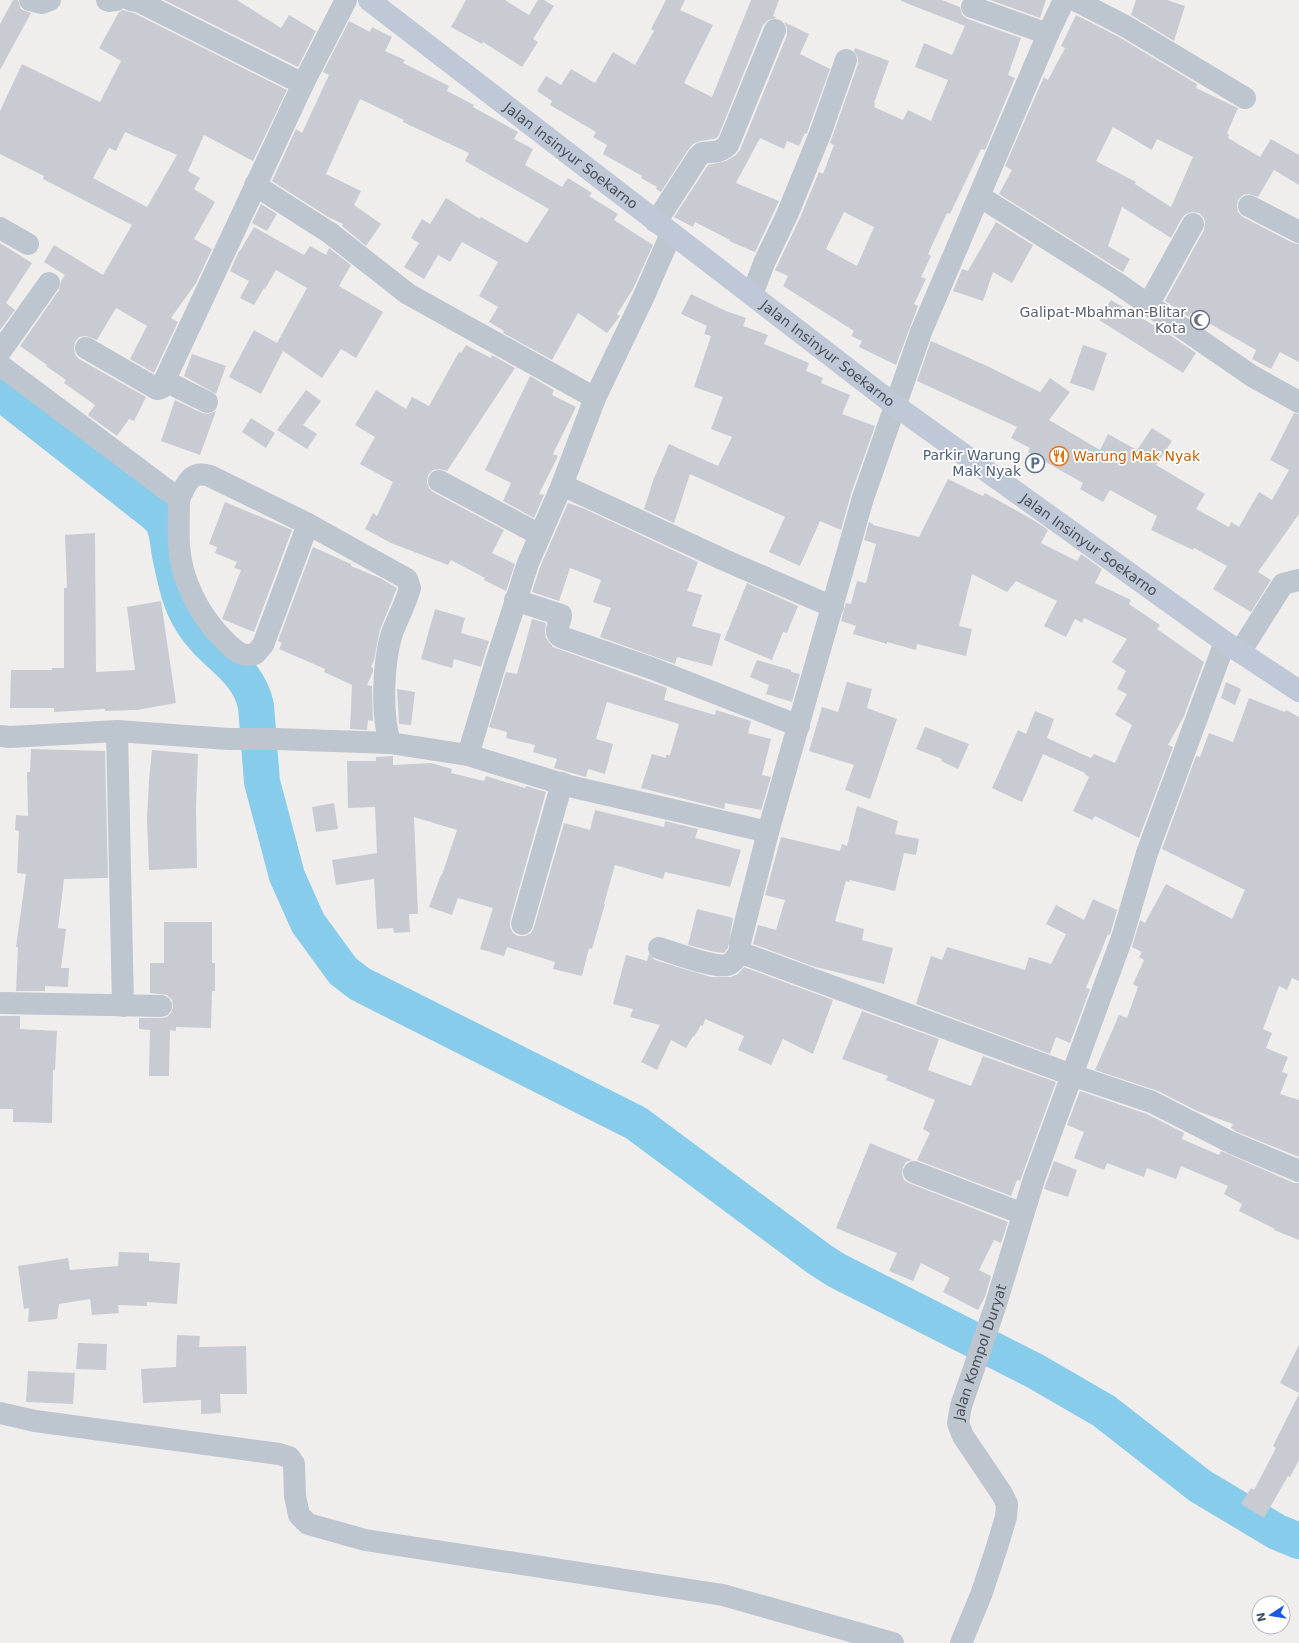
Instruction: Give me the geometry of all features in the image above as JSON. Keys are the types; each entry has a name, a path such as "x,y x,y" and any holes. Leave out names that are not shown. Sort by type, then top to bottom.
{"main road":[{"name":"Jalan Insinyur Soekarno","path":"369,0 896,406 1232,647 1299,691"}],"street":[{"path":"30,0 42,3 50,0"},
{"path":"107,0 116,0"},
{"path":"131,0 138,2 303,84"},
{"path":"86,348 157,389 161,388 303,84 346,0"},
{"path":"660,948 710,963 726,965 732,963 740,951 740,943 768,832 863,498 921,332 1048,34 1064,0"},
{"path":"1075,0 1125,26 1245,98"},
{"path":"972,7 1048,34"},
{"path":"468,755 515,600 540,535 562,485 595,398 643,298 664,228 698,157 702,153 716,153 723,150 728,145 775,30"},
{"path":"752,295 764,263 787,215 820,134 846,60"},
{"path":"255,186 330,233 408,294 595,398"},
{"path":"979,196 1117,283 1252,376 1299,402"},
{"path":"1249,206 1299,232"},
{"path":"1148,304 1193,224"},
{"path":"0,228 28,244"},
{"path":"0,352 49,283"},
{"path":"0,365 180,498"},
{"path":"165,381 207,402"},
{"path":"308,524 263,645 255,654 246,656 234,650 215,631 201,611 189,588 179,546 180,498 188,480 198,475 205,474 308,524 409,581 410,591 392,635 385,672 385,715 390,743"},
{"path":"439,481 540,535"},
{"path":"562,485 722,559 833,607"},
{"name":"Jalan Kompol Duryat","path":"960,1643 981,1595 998,1547 1006,1517 1007,1504 1002,1494 963,1436 958,1423 961,1406 995,1307 1034,1179 1122,938 1147,853 1232,647 1283,584 1299,580"},
{"path":"515,600 561,615 556,632 561,637 651,668 799,726"},
{"path":"117,731 122,1006"},
{"path":"0,736 10,737 117,731 229,739 390,743 468,755 562,783 768,832"},
{"path":"522,924 562,783"},
{"path":"740,951 747,955 1072,1076 1152,1102 1232,1143 1299,1171"},
{"path":"0,1003 161,1006"},
{"path":"914,1172 1023,1214"},
{"path":"0,1413 35,1421 279,1454 289,1457 294,1464 295,1496 299,1515 308,1524 365,1540 723,1595 893,1643"}],"building":[{"path":"13,0 18,0 21,9 31,13 0,70 0,24"},
{"path":"164,0 237,0 281,28 289,15 316,31 298,67"},
{"path":"466,0 505,0 529,15 538,0 544,0 554,6 533,39 538,42 522,67 483,42 482,44 451,27"},
{"path":"666,0 685,0 680,10 713,25 684,83 712,97 751,0 779,0 773,16 777,18 768,20 763,25 718,137 693,144 661,192 656,189 657,187 641,178 642,176 603,154 607,145 593,137 596,132 550,105 552,101 537,91 546,76 561,85 571,69 595,83 613,52 635,65 654,31 651,29"},
{"path":"942,0 960,7 962,15 968,19 1021,38 1008,75 1015,78 985,150 981,149 950,214 947,213 928,254 931,256 921,277 926,279 914,304 918,306 896,365 859,347 862,341 851,336 854,331 783,286 788,276 775,270 799,220 819,172 823,174 834,145 830,143 858,64 858,58 854,51 855,48 889,61 874,103 874,107 903,120 908,110 931,121 948,80 915,67 924,43 952,55 965,26 901,1","holes":["844,212 874,227 857,266 826,249"]},
{"path":"990,0 1046,0 1040,18"},
{"path":"1136,0 1167,0 1185,6 1174,41 1131,15"},
{"path":"123,10 134,13 287,90 253,161 204,135 188,171 200,178 194,189 215,202 194,239 212,249 196,283 171,318 178,322 154,373 130,359 147,326 116,308 97,340 86,336 79,337 75,342 75,354 79,359 146,397 134,421 129,419 117,436 88,415 95,405 64,383 66,380 20,346 59,290 61,281 65,275 44,262 54,245 103,275 132,225 43,179 44,176 0,154 0,111 22,64 100,102 121,61 99,48 119,12","holes":["125,132 177,155 147,207 93,178 109,148 116,151"]},
{"path":"1076,15 1119,37 1197,84 1196,88 1238,108 1227,133 1229,135 1228,138 1260,157 1271,139 1299,155 1299,185 1274,170 1258,197 1249,194 1243,195 1238,200 1237,206 1238,212 1243,217 1293,243 1299,244 1299,362 1280,352 1271,369 1252,359 1256,350 1191,313 1189,317 1165,301 1204,230 1204,218 1199,213 1192,212 1186,214 1182,218 1171,238 1122,207 1108,246 1130,259 1123,272 999,194 1012,170 1005,166 1044,77 1048,80 1065,48 1061,46","holes":["1113,127 1152,150 1157,139 1193,157 1171,207 1135,184 1136,182 1096,161"]},
{"path":"349,21 370,32 372,27 392,37 385,51 405,60 403,63 449,86 447,91 474,105 473,107 518,132 514,139 533,149 525,165 562,187 568,178 592,193 589,196 618,214 614,220 653,245 633,289 617,314 620,316 607,333 578,313 552,360 503,333 504,331 489,322 498,307 479,296 498,262 462,242 450,262 438,255 424,279 404,267 419,243 411,238 422,219 430,224 446,198 480,219 481,217 527,243 549,209 465,161 469,153 403,122 404,120 360,99 326,174 361,191 354,205 381,224 366,246 342,226 343,224 328,217 272,181 296,129 302,133 329,75 323,72"},
{"path":"784,22 809,34 800,54 830,69 807,134 805,133 799,146 787,141 784,149 760,138 736,183 779,201 755,252 729,241 730,240 695,222 693,227 674,217 708,165 726,161 736,155 740,150 787,35 787,28"},
{"path":"261,204 277,214 267,231 252,223"},
{"path":"996,222 1033,245 1012,283 993,272 983,301 953,291 962,269 968,271"},
{"path":"254,227 304,255 310,246 326,255 329,248 351,265 339,286 383,312 356,358 341,349 322,378 283,351 261,394 229,377 254,330 277,343 307,288 276,270 254,305 240,298 249,281 230,271 239,251"},
{"path":"0,243 32,263 6,303 15,310 0,330"},
{"path":"691,294 726,311 746,318 743,326 768,335 764,344 809,363 806,371 823,378 821,383 850,395 842,414 875,426 851,494 841,530 820,521 800,566 769,552 785,517 690,474 674,523 644,509 654,478 669,444 718,466 732,437 711,429 723,397 694,387 711,336 704,334 707,326 681,314"},
{"path":"1111,300 1155,325 1196,353 1183,373 1099,320"},
{"path":"931,341 1040,392 1050,378 1070,392 1049,420 1100,450 1108,434 1137,450 1152,428 1172,441 1156,465 1205,494 1196,509 1229,527 1231,522 1239,527 1259,492 1272,500 1289,470 1270,460 1294,413 1299,414 1299,514 1258,572 1271,580 1251,612 1213,589 1227,566 1194,548 1193,550 1151,530 1157,516 1110,490 1103,502 1080,489 1083,483 1028,452 1030,448 1011,438 1017,427 917,381"},
{"path":"466,345 491,358 492,355 515,368 447,471 439,469 433,470 428,475 427,482 429,488 433,492 504,530 492,553 515,564 506,591 484,580 485,578 451,560 448,565 391,543 365,529 373,513 377,516 393,482 360,464 375,437 355,425 376,390 406,409 412,397 429,406 459,352 461,353"},
{"path":"1083,345 1107,353 1094,391 1070,383"},
{"path":"192,354 226,366 216,394 184,376"},
{"path":"530,376 554,390 552,395 576,407 553,454 558,456 539,494 544,495 534,518 503,501 511,483 485,470"},
{"path":"306,390 321,401 303,425 317,434 307,449 277,430"},
{"path":"175,400 202,413 208,414 216,411 200,455 161,441"},
{"path":"251,418 275,433 266,448 242,432"},
{"path":"948,479 983,496 985,493 1048,530 1041,543 1077,561 1081,554 1102,569 1095,583 1131,600 1129,604 1160,625 1157,629 1204,662 1184,716 1168,745 1173,747 1139,838 1095,816 1092,820 1073,811 1089,777 1085,773 1043,754 1022,802 992,788 1018,730 1026,734 1035,711 1054,719 1047,738 1091,758 1094,754 1115,763 1132,725 1115,715 1127,694 1117,689 1126,671 1112,662 1127,639 1084,618 1082,623 1075,619 1066,637 1044,626 1057,601 1016,581 1007,592 972,574 959,626 972,629 966,656 917,644 916,650 887,642 887,644 853,634 856,626 841,621 846,603 851,604 857,581 866,583 876,544 864,540 869,522 873,525 919,537"},
{"path":"225,502 292,530 254,632 222,619 241,570 234,568 237,562 215,553 217,547 209,544"},
{"path":"568,503 585,509 698,562 687,591 702,595 692,626 721,634 712,666 677,657 675,664 600,637 611,608 593,602 601,580 570,568 559,601 532,592 540,567"},
{"path":"95,533 96,672 135,670 127,607 161,601 176,703 137,710 105,711 105,709 54,712 54,708 10,708 11,670 52,670 52,668 64,668 64,588 67,588 65,535"},
{"path":"313,547 351,564 351,566 380,578 397,588 380,630 374,660 371,667 373,668 373,672 367,685 372,686 373,721 368,720 367,730 350,729 352,685 324,672 325,669 279,649 282,643 278,641"},
{"path":"747,583 798,606 787,633 783,632 772,660 724,640"},
{"path":"435,609 465,618 461,633 489,641 481,667 454,659 452,668 421,659"},
{"path":"532,619 546,623 546,638 553,647 667,688 664,700 715,715 716,710 751,721 748,733 771,739 762,775 771,777 761,810 725,803 724,809 641,788 652,754 666,758 666,755 670,755 679,724 607,702 596,739 613,744 605,774 588,769 586,777 554,768 557,759 533,752 535,745 506,738 507,732 489,727 506,672 517,674"},
{"path":"757,660 800,674 792,702 766,694 769,685 750,677"},
{"path":"847,682 872,689 867,708 897,719 870,799 845,790 854,765 809,751 822,707 838,712"},
{"path":"1226,682 1241,689 1235,705 1221,698"},
{"path":"397,689 415,692 411,725 399,724"},
{"path":"1249,698 1285,712 1286,710 1299,717 1299,981 1292,978 1287,990 1279,986 1263,1029 1272,1033 1266,1048 1288,1057 1282,1072 1288,1074 1280,1094 1299,1100 1299,1157 1237,1132 1231,1128 1233,1124 1197,1111 1158,1091 1095,1070 1119,1015 1127,1018 1138,987 1133,984 1144,960 1139,957 1142,952 1132,947 1140,920 1145,923 1166,884 1232,919 1245,890 1162,849 1196,756 1200,757 1209,733 1233,742"},
{"path":"925,727 969,744 958,769 941,761 942,759 916,749"},
{"path":"31,749 105,751 108,878 64,879 58,928 66,929 61,968 69,968 68,987 45,986 45,991 16,991 18,947 16,947 26,874 17,873 19,831 15,830 16,815 28,816 27,772 30,772"},
{"path":"152,750 198,754 196,808 197,868 149,870 147,819"},
{"path":"393,756 393,765 431,763 452,769 451,773 484,781 486,776 525,788 526,786 546,792 510,921 510,927 513,933 518,936 525,936 531,933 534,927 564,823 590,830 595,810 664,827 665,821 698,829 695,838 741,850 730,887 665,872 663,879 615,865 592,949 589,948 582,976 553,969 555,962 507,947 504,956 480,949 493,908 458,898 452,915 429,907 442,875 457,830 414,817 418,914 409,914 410,932 394,933 393,928 377,929 374,879 336,885 332,860 377,853 375,807 348,808 347,761 376,761 376,757"},
{"path":"334,803 338,829 316,832 312,807"},
{"path":"857,806 898,821 895,834 919,839 916,855 904,853 895,891 850,880 849,882 846,881 835,921 864,929 862,940 893,948 884,984 812,966 753,944 758,925 776,930 785,900 765,895 781,837 840,851 842,844 847,846"},
{"path":"1093,899 1117,910 1110,935 1108,934 1086,988 1090,989 1070,1043 1056,1037 1050,1054 916,1004 931,956 942,960 947,947 1025,970 1029,957 1051,964 1066,934 1046,924 1056,905 1084,920"},
{"path":"697,909 733,918 728,948 724,953 688,945"},
{"path":"164,922 212,922 212,963 215,963 215,991 212,991 211,1028 176,1027 176,1031 170,1030 169,1076 149,1076 150,1030 139,1029 139,1018 167,1017 171,1013 173,1007 172,1000 167,995 150,993 150,963 164,963"},
{"path":"649,954 655,960 711,977 731,977 738,974 744,967 833,1000 813,1054 783,1039 771,1065 738,1050 744,1036 705,1019 703,1026 701,1025 686,1048 671,1040 657,1070 641,1062 660,1025 630,1017 633,1009 613,1004 626,955 647,961"},
{"path":"862,1011 939,1039 928,1070 971,1086 983,1056 1056,1082 1020,1181 1017,1180 1011,1196 917,1160 930,1133 923,1129 935,1100 886,1080 888,1076 842,1059"},
{"path":"0,1016 20,1016 20,1029 57,1031 55,1070 53,1070 52,1123 13,1122 13,1109 0,1109"},
{"path":"1080,1091 1147,1114 1184,1133 1182,1139 1219,1155 1221,1151 1294,1183 1299,1183 1299,1240 1274,1230 1275,1229 1239,1211 1242,1204 1224,1194 1228,1186 1181,1166 1176,1179 1147,1168 1144,1177 1107,1163 1104,1170 1074,1158 1084,1132 1067,1125"},
{"path":"870,1143 912,1160 906,1162 903,1167 902,1174 904,1180 909,1183 1008,1222 1001,1243 994,1240 979,1270 991,1276 985,1297 978,1310 943,1292 950,1278 921,1263 913,1281 889,1271 897,1253 836,1228"},
{"path":"1054,1161 1077,1170 1068,1197 1044,1189"},
{"path":"119,1252 149,1253 149,1261 180,1263 177,1304 147,1302 147,1306 118,1305 119,1313 92,1315 90,1299 59,1304 57,1319 28,1322 29,1308 24,1309 18,1266 68,1258 70,1270 118,1266"},
{"path":"177,1335 200,1336 199,1347 246,1346 247,1394 220,1394 221,1413 201,1414 201,1400 143,1403 141,1369 176,1367"},
{"path":"78,1343 107,1344 106,1370 76,1369"},
{"path":"1299,1345 1299,1393 1280,1383"},
{"path":"28,1371 75,1373 73,1404 26,1402"},
{"path":"1299,1394 1299,1460 1264,1518 1241,1504 1251,1488 1254,1490 1276,1448 1273,1446"}],"waterway":[{"path":"0,392 152,512 163,523 167,534 178,590 192,622 209,643 237,671 252,693 256,706 262,782 287,876 308,923 343,971 360,984 636,1123 819,1259 836,1270 1035,1371 1104,1411 1200,1486 1277,1532 1299,1541"}],"place":[{"name":"Galipat-Mbahman-Blitar Kota","path":"1200,320"},
{"name":"Warung Mak Nyak","path":"1059,456"},
{"name":"Parkir Warung Mak Nyak","path":"1035,463"}]}
